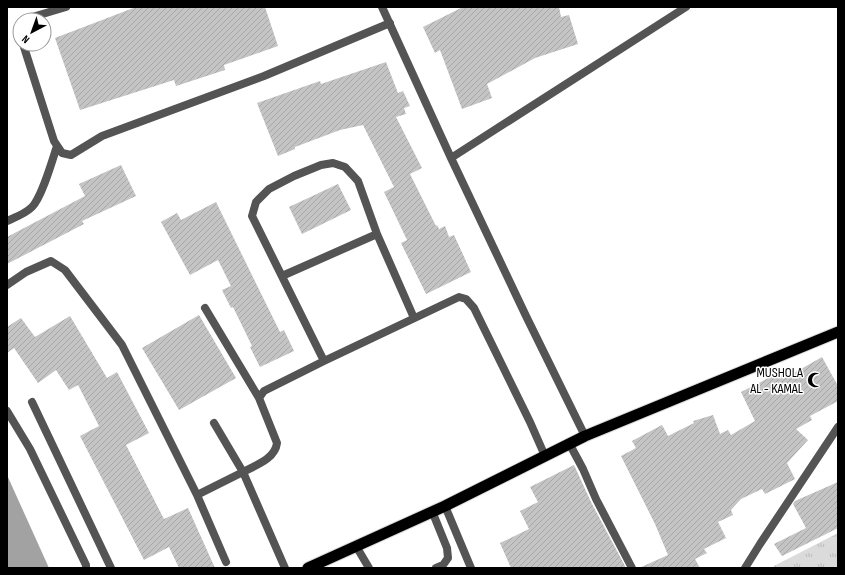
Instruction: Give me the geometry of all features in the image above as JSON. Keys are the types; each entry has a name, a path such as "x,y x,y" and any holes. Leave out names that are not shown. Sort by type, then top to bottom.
{"highway":[{"path":"308,568 445,506 569,443 838,332"}],"street":[{"path":"49,12 66,7"},
{"path":"382,7 529,323 585,436"},
{"path":"451,158 686,7"},
{"path":"25,52 50,131 62,154 71,156 102,136 264,76 390,23"},
{"path":"7,221 23,214 32,207 40,196 57,146"},
{"path":"324,361 252,216 256,202 269,190 294,176 321,165 333,163 346,167 358,181 377,234 414,318"},
{"path":"282,276 377,234"},
{"path":"7,284 26,272 51,262 65,270 122,345 197,495 226,562"},
{"path":"259,398 264,391 324,361 459,297 466,298 474,308 545,456"},
{"path":"197,495 271,456 277,443 259,398 205,308"},
{"path":"32,402 111,568"},
{"path":"7,411 30,449 86,564 86,568"},
{"path":"214,423 243,472 285,568"},
{"path":"745,568 764,537 838,427"},
{"path":"569,443 632,568"},
{"path":"445,506 471,568"},
{"path":"432,511 447,548 448,558 444,564 436,568"},
{"path":"356,546 369,568"}],"green space":[{"path":"838,533 838,568 773,568 774,566"}],"shaded area":[{"path":"7,475 49,568 7,568"}],"building":[{"path":"136,7 265,7 278,46 224,65 225,70 176,86 174,80 80,110 55,38"},
{"path":"463,7 559,7 561,17 569,15 578,44 535,58 487,84 492,98 462,109 440,50 435,53 423,27"},
{"path":"386,62 398,93 403,91 410,106 404,108 406,114 396,117 422,168 410,174 436,226 437,225 439,229 445,226 449,237 454,235 471,272 426,294 401,243 407,240 384,192 394,187 363,125 340,130 295,147 295,149 278,156 257,103 320,81 321,84"},
{"path":"121,165 136,196 82,221 84,224 7,264 7,237 85,196 79,184"},
{"path":"338,184 351,210 302,234 289,207"},
{"path":"216,202 280,332 284,330 294,351 260,367 250,347 252,346 233,307 231,308 222,290 231,286 218,260 190,275 161,222 177,213 181,220"},
{"path":"199,315 236,378 179,410 142,348"},
{"path":"70,316 107,378 117,372 149,433 126,445 164,519 188,508 215,568 179,568 169,547 144,560 80,436 99,426 78,385 69,390 56,370 38,383 14,348 7,353 7,327 21,318 35,337"},
{"path":"822,357 838,386 838,401 810,416 812,420 796,429 808,440 787,463 795,479 765,494 762,489 741,499 731,510 733,515 718,522 726,538 704,549 707,553 695,559 700,568 639,568 668,555 655,524 621,456 636,448 632,441 662,425 668,436 694,423 693,421 713,415 720,434 728,430 731,435 755,421 741,392 784,370 787,377"},
{"path":"574,465 591,502 626,568 511,568 500,543 529,529 520,511 538,502 530,487"},
{"path":"838,482 838,528 782,556 774,544 806,528 793,504 795,501"}],"place":[{"name":"MUSHOLA AL - KAMAL","path":"815,380"}]}
